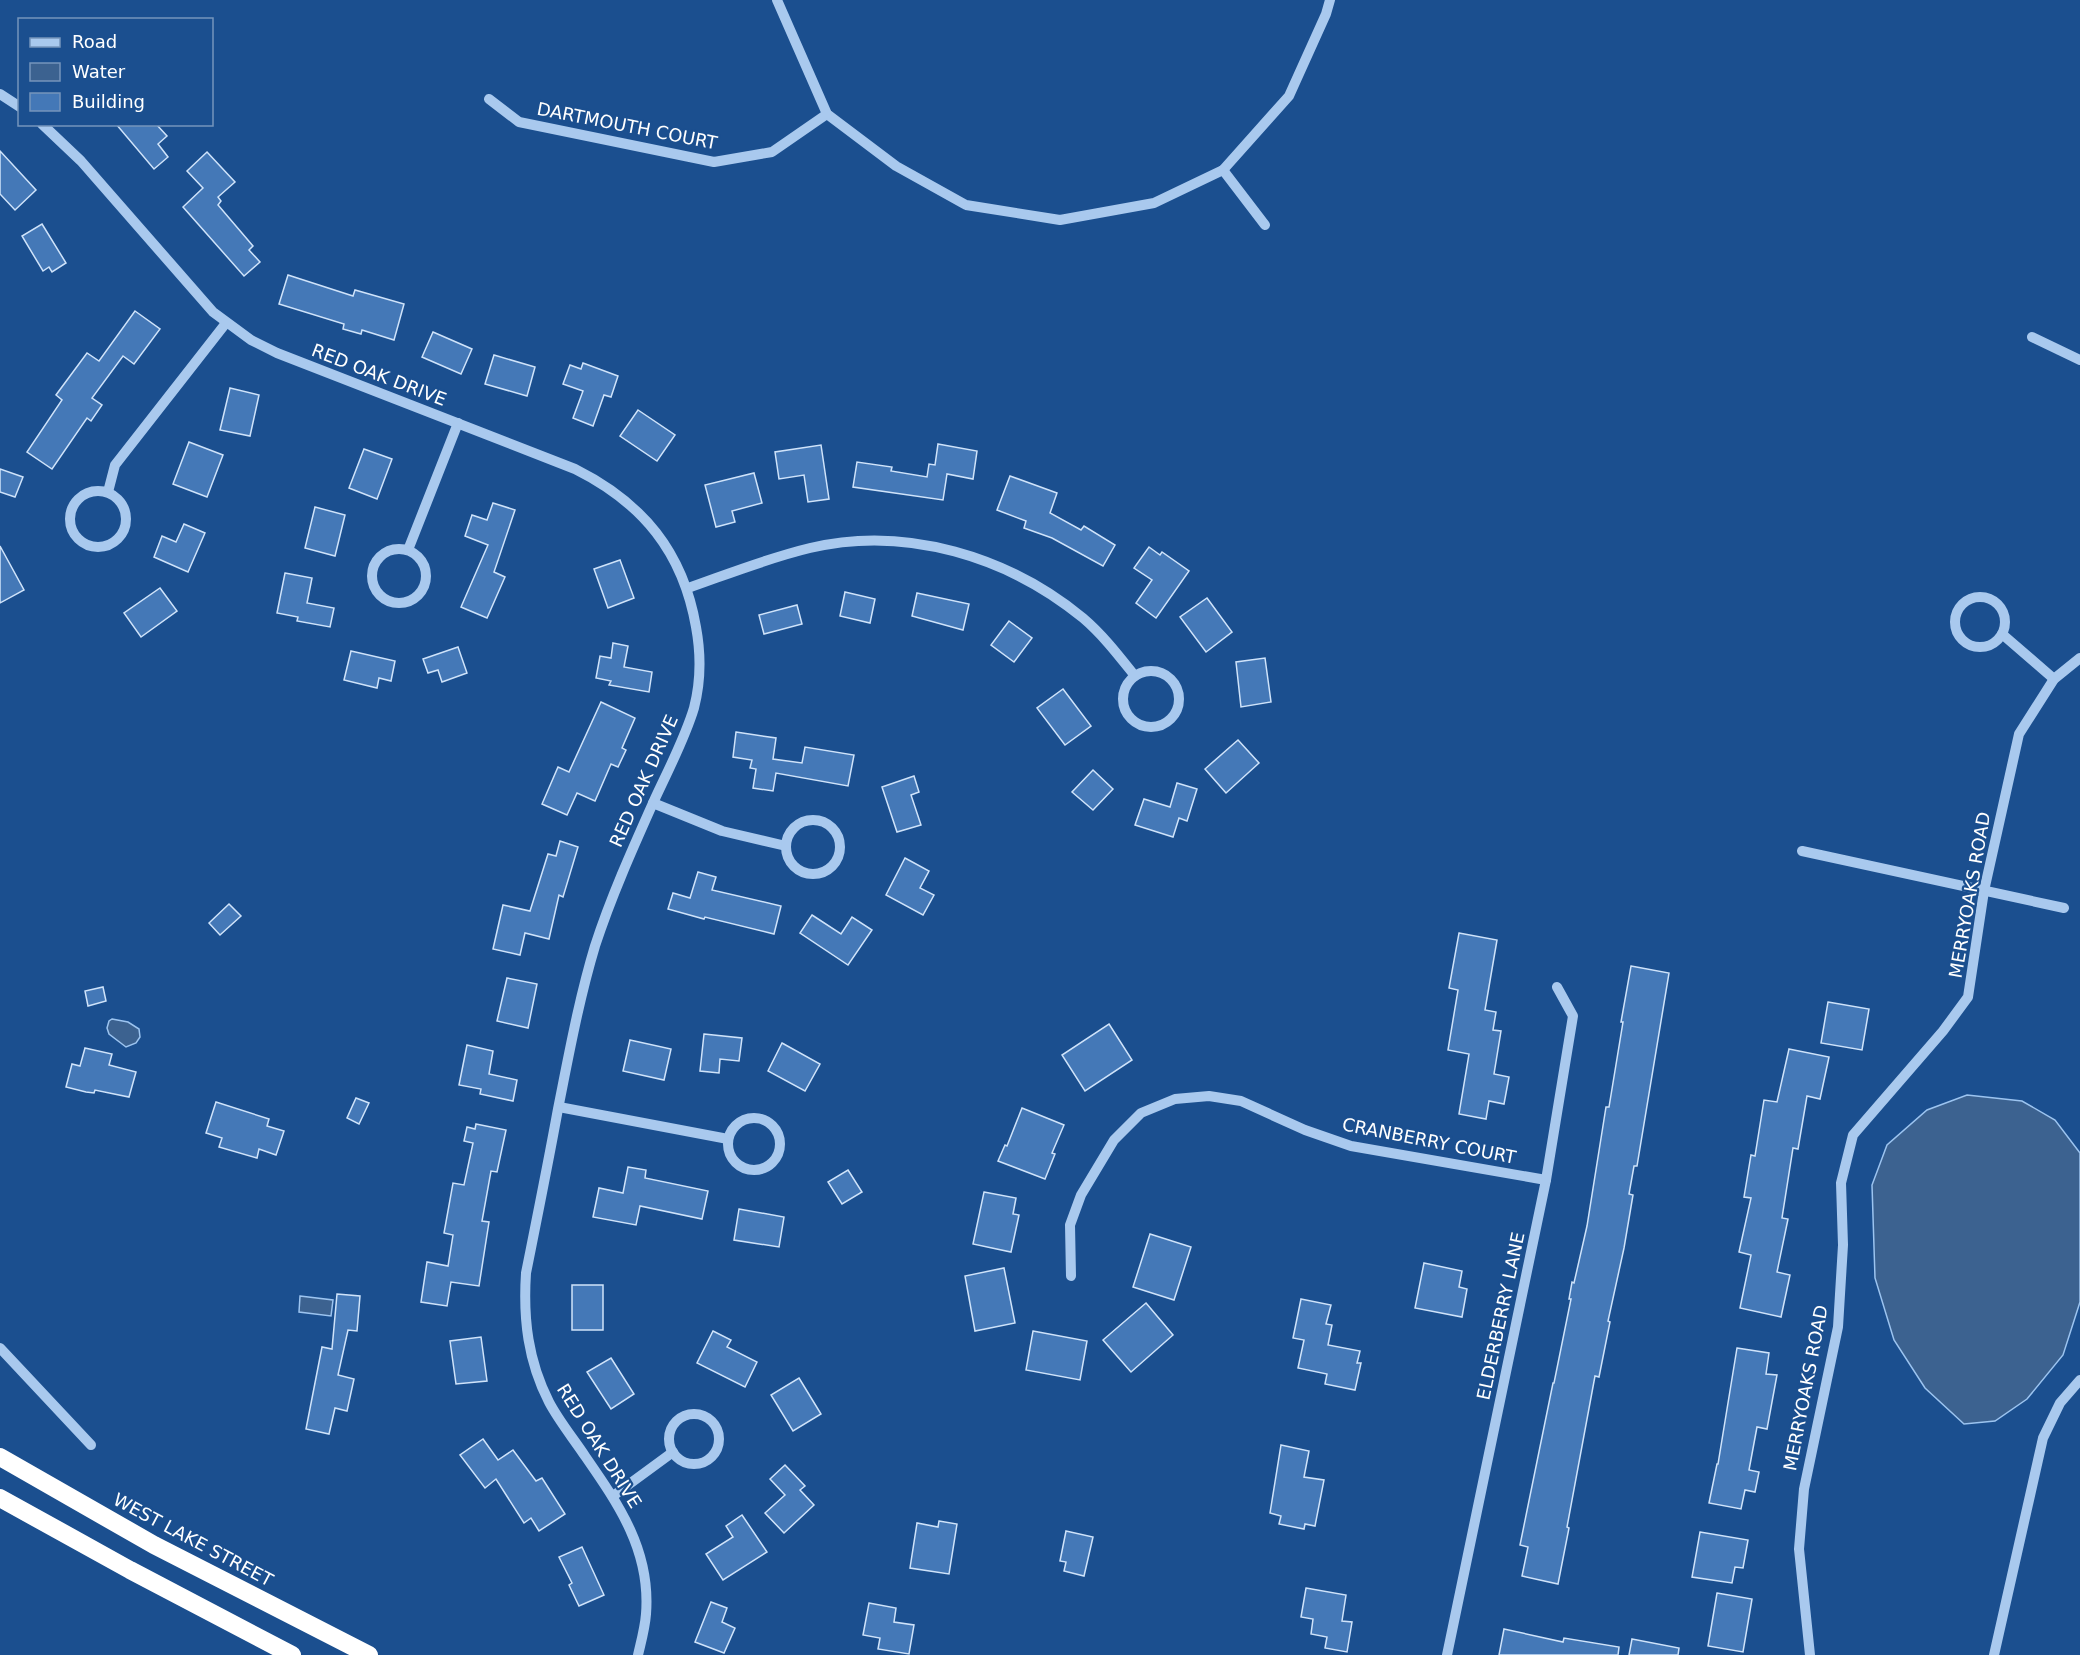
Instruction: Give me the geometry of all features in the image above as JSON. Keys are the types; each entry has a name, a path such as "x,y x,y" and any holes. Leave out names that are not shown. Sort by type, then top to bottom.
{"highway":[{"name":"WEST LAKE STREET","path":"0,1457 174,1556 369,1655"},
{"path":"0,1498 130,1570 292,1655"}],"street":[{"path":"777,0 827,114 896,166 966,205 1060,220 1154,203 1223,170 1289,96 1326,14 1330,0"},
{"path":"0,94 18,105"},
{"name":"DARTMOUTH COURT","path":"489,99 519,122 714,162 772,152 827,114"},
{"name":"RED OAK DRIVE","path":"44,126 81,161 192,289 226,323 251,340 277,353 575,469 609,488 638,512 654,530 677,565 688,588 699,642 698,685 687,728 620,877 596,946 579,1006 526,1273 525,1313 528,1341 539,1381 549,1403 625,1515 636,1542 644,1577 646,1616 638,1655"},
{"path":"1223,170 1265,225"},
{"path":"108,492 115,465 226,323"},
{"path":"2032,337 2080,360"},
{"path":"408,550 458,423"},
{"path":"94,491 108,492 123,506 126,513 125,527 112,543 92,546 74,534 70,521 72,507 81,496 94,491"},
{"path":"688,588 783,555 832,544 904,543 943,548 1008,570 1055,596 1103,637 1135,676"},
{"path":"401,548 408,550 423,562 426,582 420,594 410,602 390,602 375,590 371,577 374,564 388,550 401,548"},
{"path":"1973,598 1989,599 2002,610 2004,618 2002,634 1990,645 1974,647 1966,644 1956,631 1955,615 1959,607 1973,598"},
{"path":"2002,634 2054,678"},
{"name":"MERRYOAKS ROAD","path":"1810,1655 1799,1549 1804,1489 1838,1327 1843,1245 1841,1183 1853,1135 1968,997 1984,891 2019,734 2054,678 2080,658"},
{"path":"1155,671 1168,676 1173,681 1177,687 1179,701 1178,708 1170,720 1150,727 1137,723 1131,718 1124,706 1124,693 1126,686 1135,676 1155,671"},
{"path":"653,803 722,831 786,846"},
{"path":"813,820 826,823 831,827 839,838 840,852 835,864 818,874 804,872 793,865 786,846 794,828 813,820"},
{"path":"1802,851 2064,908"},
{"name":"ELDERBERRY LANE","path":"1447,1655 1546,1180 1573,1016 1557,987"},
{"name":"CRANBERRY COURT","path":"1071,1276 1070,1225 1080,1195 1114,1140 1141,1113 1175,1099 1209,1096 1241,1101 1305,1130 1351,1146 1546,1180"},
{"path":"559,1107 728,1139"},
{"path":"757,1118 768,1121 776,1130 781,1146 774,1162 754,1171 742,1168 734,1161 728,1151 728,1139 732,1129 741,1121 757,1118"},
{"path":"0,1347 91,1445"},
{"path":"1994,1655 2043,1438 2060,1402 2080,1380"},
{"path":"698,1413 711,1419 716,1425 720,1439 719,1446 711,1458 705,1462 690,1464 683,1462 672,1452 669,1446 670,1431 684,1415 698,1413"},
{"path":"613,1496 672,1452"}],"water":[{"path":"112,1019 128,1022 139,1029 140,1037 136,1043 126,1047 109,1034 107,1028"},
{"path":"1967,1095 2022,1101 2055,1120 2080,1153 2080,1302 2063,1355 2027,1399 1995,1421 1964,1424 1925,1388 1894,1340 1875,1278 1872,1185 1887,1145 1927,1110"},
{"path":"300,1296 333,1300 331,1316 299,1312"}],"building":[{"path":"118,126 158,126 167,136 158,144 168,157 154,169"},
{"path":"0,151 36,190 15,210 0,194"},
{"path":"207,152 235,182 218,197 221,201 218,205 253,246 249,250 260,262 244,276 183,207 203,188 187,171"},
{"path":"42,224 66,263 52,272 49,267 43,271 22,236"},
{"path":"288,275 353,296 355,290 404,304 394,340 362,330 361,334 343,329 344,324 279,304"},
{"path":"135,311 160,329 134,364 123,356 92,398 102,405 91,421 87,418 52,469 27,452 62,400 56,395 87,353 99,361"},
{"path":"433,332 472,349 461,374 422,357"},
{"path":"494,355 535,367 527,396 485,384"},
{"path":"583,363 618,376 611,397 604,395 593,426 573,418 583,391 563,384 570,365 581,369"},
{"path":"230,388 259,395 250,436 220,430"},
{"path":"638,410 675,435 657,461 620,436"},
{"path":"189,442 223,455 207,497 173,484"},
{"path":"938,444 977,451 973,479 947,474 943,500 853,487 857,462 892,467 891,471 927,477 929,464 935,465"},
{"path":"821,445 829,499 808,502 804,475 779,479 775,452"},
{"path":"364,449 392,459 377,499 349,488"},
{"path":"0,469 23,477 15,497 0,492"},
{"path":"754,473 762,503 732,511 735,522 716,527 705,485"},
{"path":"1010,476 1057,493 1050,513 1081,530 1084,526 1115,545 1103,566 1052,538 1024,528 1026,521 997,510"},
{"path":"493,503 515,510 494,572 505,577 487,618 461,607 488,545 465,536 472,515 487,520"},
{"path":"315,507 345,515 335,556 305,548"},
{"path":"184,524 205,533 188,572 154,557 162,536 176,542"},
{"path":"0,546 24,590 0,603"},
{"path":"1149,547 1160,555 1162,552 1189,571 1156,618 1136,603 1152,580 1134,568"},
{"path":"620,560 634,598 608,608 594,569"},
{"path":"285,573 312,578 307,603 334,608 330,627 297,621 298,617 277,613"},
{"path":"160,588 177,611 141,637 124,613"},
{"path":"845,592 875,599 870,623 840,616"},
{"path":"917,593 969,604 963,630 912,616"},
{"path":"1207,598 1232,632 1206,652 1180,617"},
{"path":"797,605 802,624 764,634 759,615"},
{"path":"1009,621 1032,638 1014,662 991,645"},
{"path":"613,643 628,646 624,667 652,672 649,692 609,685 611,681 596,678 600,656 611,658"},
{"path":"458,647 467,673 442,682 438,670 428,673 423,659"},
{"path":"351,651 395,661 391,681 379,678 377,688 344,680"},
{"path":"1265,658 1271,702 1241,707 1236,662"},
{"path":"1063,689 1091,726 1065,745 1037,708"},
{"path":"601,702 635,718 622,748 626,750 618,767 611,764 595,801 577,793 567,815 542,804 558,767 569,772"},
{"path":"736,732 776,738 773,759 802,763 805,747 854,755 848,786 776,773 773,791 753,788 756,769 750,768 752,760 733,757"},
{"path":"1238,740 1259,763 1226,793 1205,769"},
{"path":"1093,770 1113,789 1093,810 1072,792"},
{"path":"914,776 919,792 911,795 921,825 897,832 882,787"},
{"path":"1177,783 1197,789 1187,821 1179,818 1173,837 1135,825 1144,799 1170,807"},
{"path":"560,841 578,847 563,897 559,895 549,939 525,933 520,955 493,949 503,905 530,911 548,854 556,856"},
{"path":"905,858 929,871 920,888 934,895 923,915 886,895"},
{"path":"698,872 716,877 712,890 781,906 774,934 668,909 673,893 690,898"},
{"path":"229,904 241,916 220,935 209,923"},
{"path":"812,915 841,934 852,917 872,930 848,965 800,933"},
{"path":"1459,933 1497,940 1485,1010 1496,1012 1493,1030 1501,1031 1494,1074 1509,1077 1504,1104 1489,1101 1486,1119 1459,1114 1469,1054 1448,1050 1458,990 1449,988"},
{"path":"1631,966 1669,973 1637,1166 1634,1166 1629,1194 1633,1195 1624,1248 1608,1321 1610,1322 1599,1377 1595,1376 1558,1584 1522,1576 1528,1547 1520,1545 1571,1299 1569,1299 1572,1282 1574,1283 1587,1226 1606,1107 1609,1107"},
{"path":"507,978 537,984 528,1028 497,1021"},
{"path":"103,987 106,1001 88,1006 85,991"},
{"path":"1828,1002 1869,1009 1862,1050 1821,1043"},
{"path":"1109,1024 1132,1060 1085,1091 1062,1055"},
{"path":"704,1034 742,1038 739,1061 720,1059 719,1073 700,1071"},
{"path":"630,1040 671,1049 664,1080 623,1071"},
{"path":"782,1043 820,1064 805,1091 768,1071"},
{"path":"467,1045 493,1051 489,1074 517,1080 513,1101 480,1094 481,1089 459,1085"},
{"path":"85,1048 112,1054 109,1065 136,1072 129,1097 95,1090 94,1093 86,1092 66,1087 72,1064 80,1066"},
{"path":"1789,1049 1829,1057 1820,1099 1807,1096 1798,1149 1793,1148 1782,1218 1788,1219 1777,1272 1790,1275 1781,1317 1740,1308 1751,1255 1739,1252 1751,1198 1744,1197 1751,1155 1755,1156 1764,1100 1777,1102"},
{"path":"356,1098 369,1103 359,1124 347,1118"},
{"path":"216,1102 269,1119 267,1126 284,1131 276,1155 259,1149 257,1158 219,1147 222,1138 206,1133"},
{"path":"1022,1108 1064,1125 1052,1153 1055,1154 1045,1179 998,1161 1005,1145 1007,1146"},
{"path":"476,1124 506,1130 497,1172 491,1171 482,1221 489,1222 479,1286 451,1282 447,1306 421,1302 427,1262 448,1266 453,1235 444,1233 453,1183 464,1185 473,1143 464,1141 467,1127 475,1129"},
{"path":"628,1167 646,1170 645,1178 708,1191 702,1219 640,1206 636,1225 593,1217 599,1188 623,1193"},
{"path":"848,1170 862,1192 842,1204 828,1182"},
{"path":"984,1192 1016,1198 1013,1214 1019,1215 1011,1252 973,1244"},
{"path":"739,1209 784,1217 779,1247 734,1240"},
{"path":"1150,1234 1191,1247 1174,1300 1133,1287"},
{"path":"1424,1263 1462,1271 1459,1287 1467,1289 1462,1317 1415,1308"},
{"path":"1004,1268 1015,1323 975,1331 965,1276"},
{"path":"572,1285 603,1285 603,1330 572,1330"},
{"path":"337,1294 360,1296 357,1331 348,1330 338,1375 354,1379 347,1411 335,1408 329,1434 306,1429 322,1347 332,1349"},
{"path":"1301,1299 1331,1305 1326,1324 1332,1325 1328,1345 1360,1351 1357,1363 1361,1363 1355,1390 1325,1384 1327,1374 1298,1368 1304,1340 1293,1338"},
{"path":"1146,1303 1173,1335 1131,1372 1103,1340"},
{"path":"713,1331 731,1340 727,1347 757,1362 745,1387 697,1363"},
{"path":"1033,1331 1087,1341 1080,1380 1026,1370"},
{"path":"481,1337 487,1381 456,1384 450,1341"},
{"path":"1737,1348 1769,1353 1766,1374 1777,1375 1767,1429 1757,1427 1749,1470 1759,1472 1755,1492 1745,1490 1741,1509 1709,1503 1718,1464"},
{"path":"611,1358 634,1394 611,1409 587,1372"},
{"path":"799,1378 821,1414 793,1431 771,1395"},
{"path":"483,1439 498,1460 513,1450 536,1481 542,1478 565,1514 539,1531 531,1518 524,1523 496,1479 485,1488 460,1455"},
{"path":"1281,1445 1309,1451 1304,1477 1324,1480 1315,1526 1305,1524 1304,1529 1279,1524 1281,1516 1270,1513"},
{"path":"785,1465 805,1486 800,1490 814,1505 784,1533 765,1513 785,1495 770,1479"},
{"path":"742,1515 767,1552 723,1580 706,1554 733,1537 726,1526"},
{"path":"939,1521 957,1524 949,1574 910,1568 917,1523 938,1527"},
{"path":"1066,1531 1093,1537 1084,1576 1064,1571 1066,1562 1060,1561"},
{"path":"1700,1532 1748,1540 1743,1568 1735,1567 1732,1583 1692,1577"},
{"path":"582,1547 604,1595 579,1606 569,1585 572,1583 559,1557"},
{"path":"1306,1588 1346,1595 1342,1621 1352,1622 1347,1652 1325,1648 1327,1637 1311,1634 1313,1619 1301,1617"},
{"path":"1717,1593 1752,1599 1743,1652 1708,1646"},
{"path":"711,1602 727,1608 722,1622 735,1628 724,1653 695,1642"},
{"path":"869,1603 896,1608 894,1622 914,1625 909,1654 878,1649 880,1638 863,1635"},
{"path":"1504,1629 1563,1642 1564,1638 1619,1647 1618,1655 1499,1655"},
{"path":"1632,1639 1679,1648 1678,1655 1629,1655"}]}
